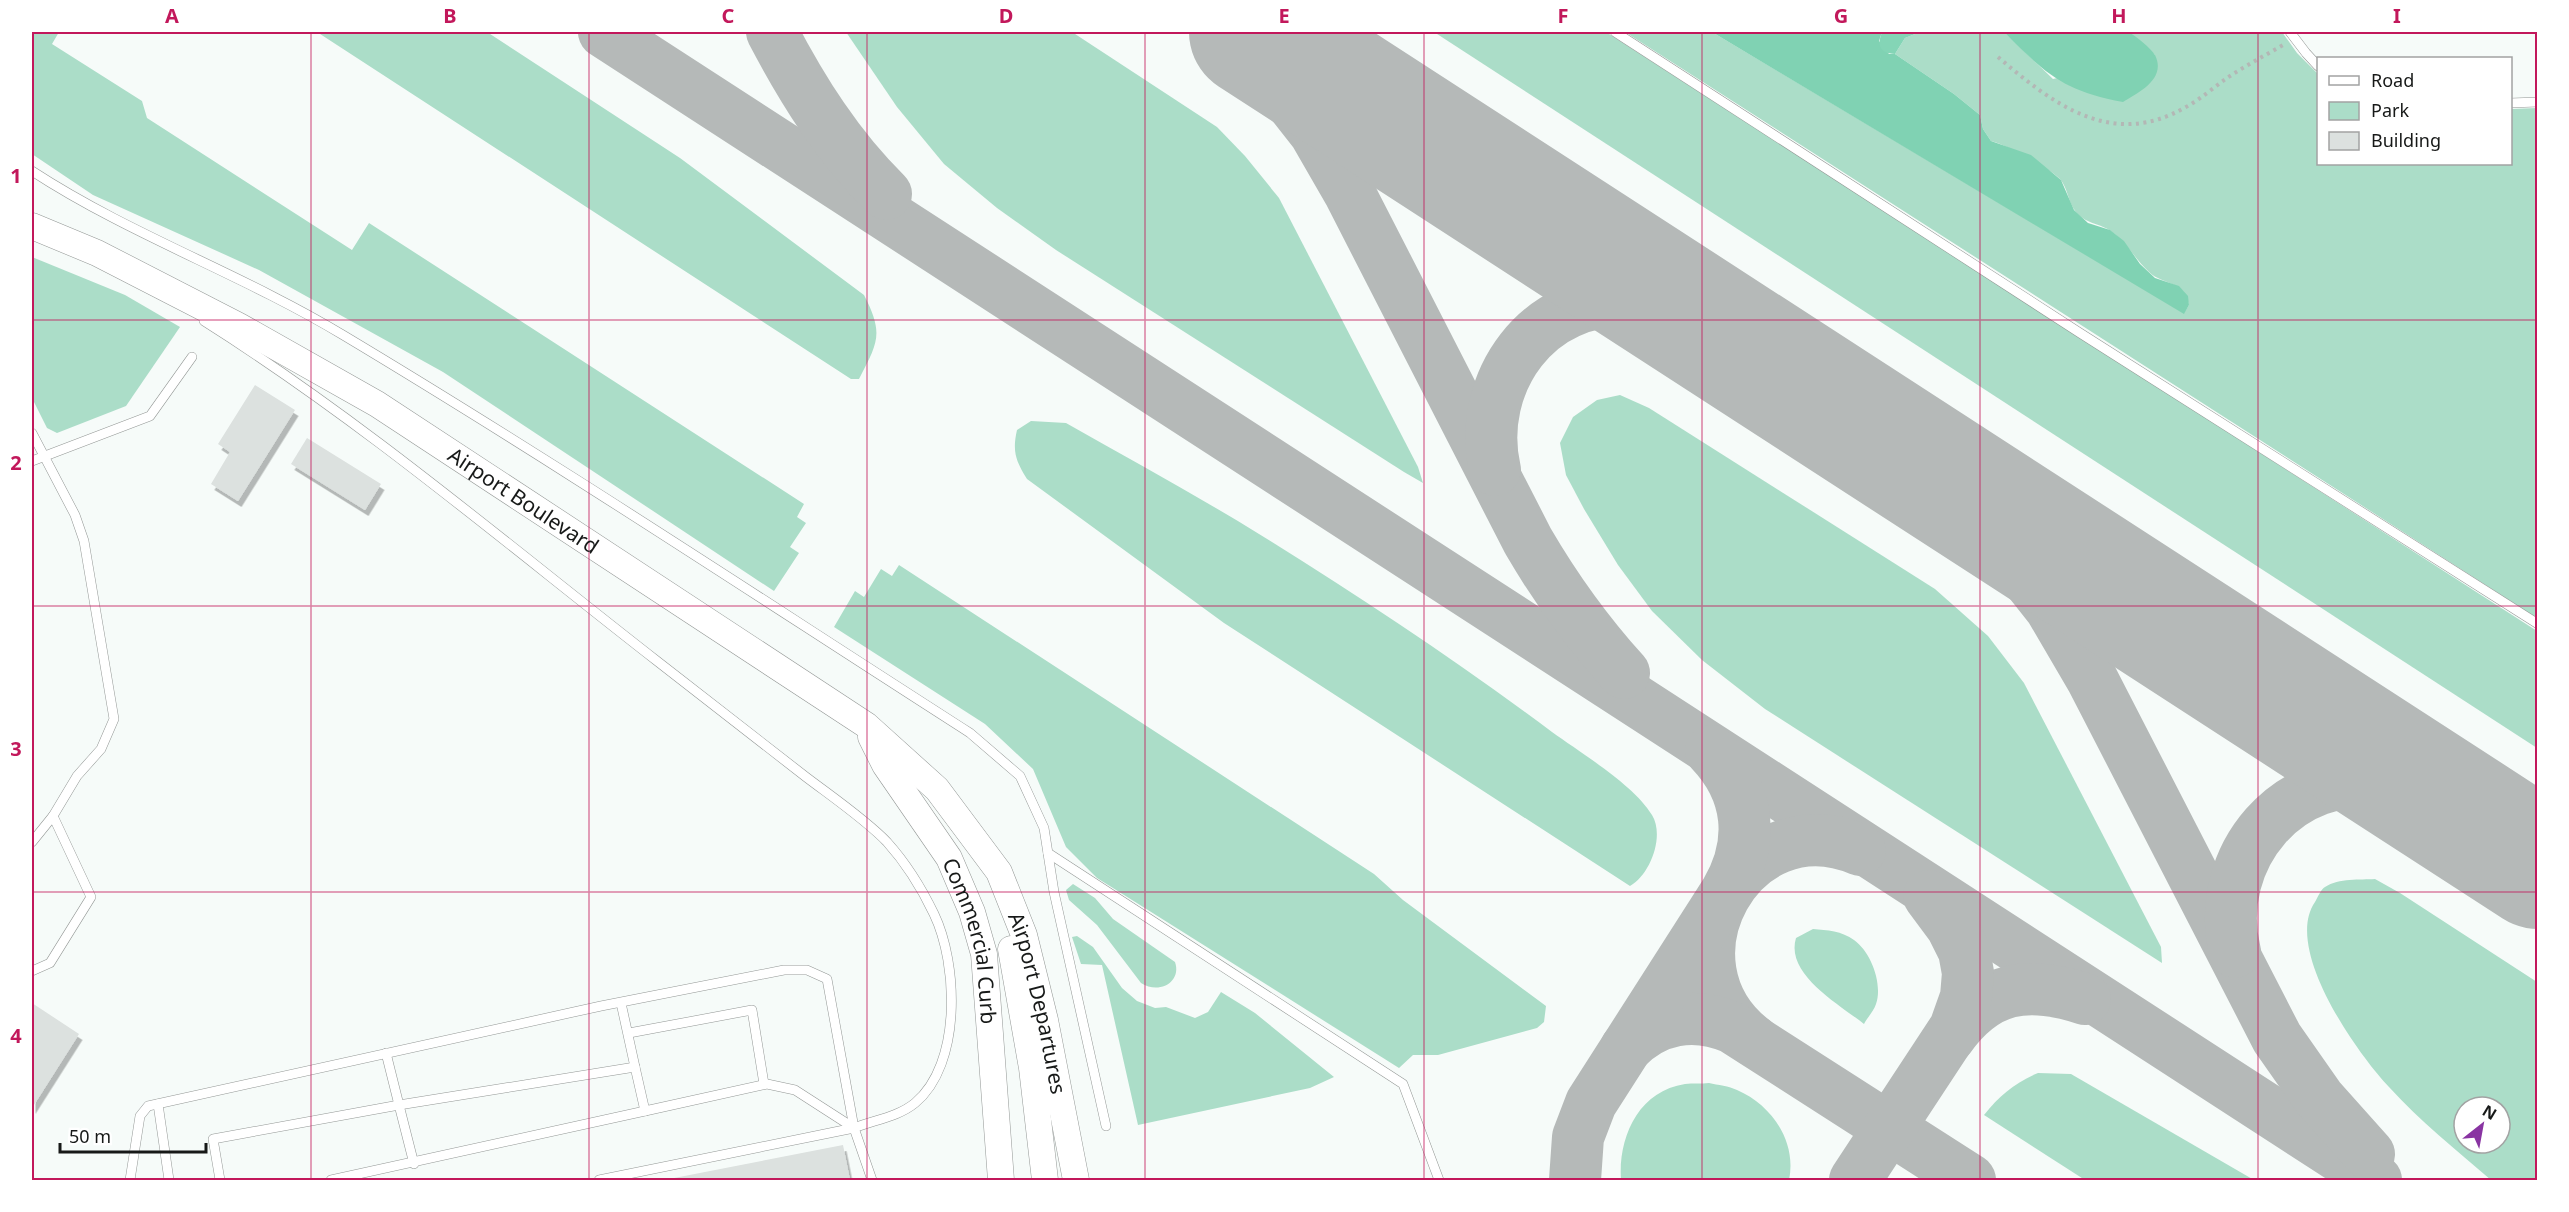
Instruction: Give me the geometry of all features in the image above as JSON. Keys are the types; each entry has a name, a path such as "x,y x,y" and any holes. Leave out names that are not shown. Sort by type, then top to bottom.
{"street":[{"name":"Airport Boulevard","path":"32,226 97,253 238,326 377,404 866,725 937,789 972,836"},
{"name":"Commercial Curb","path":"866,725 885,765 950,858 972,912 984,954 1001,1180"},
{"path":"972,836 1002,917 1014,959 1032,1068 1044,1180"},
{"name":"Airport Departures","path":"972,836 999,872 1024,935 1045,1020 1076,1180"}],"lane":[{"path":"1615,32 2080,333 2538,624"},
{"path":"2292,35 2317,64"},
{"path":"2512,103 2538,102"},
{"path":"32,171 109,217 291,305 341,334 533,452 970,733 1020,776 1044,828 1054,892 1106,1126"},
{"path":"97,253 258,355 373,436 886,842 910,873 935,915 946,954 950,992 950,1029 944,1061 933,1082 916,1102 895,1115 876,1119 854,1128 599,1180"},
{"path":"32,461 150,416 192,357"},
{"path":"32,433 75,514 84,541 114,719 101,749 77,776 52,816 32,842"},
{"path":"32,971 50,963 91,897 52,816"},
{"path":"1048,853 1403,1084 1439,1180"},
{"path":"130,1180 140,1116 148,1106 621,1003 784,970 807,970 827,980 854,1128 872,1180"},
{"path":"621,1003 645,1111"},
{"path":"629,1033 752,1010 764,1084"},
{"path":"386,1053 414,1164"},
{"path":"220,1180 213,1139 399,1105 634,1067"},
{"path":"330,1180 414,1164 764,1084 795,1090 854,1128"},
{"path":"158,1104 169,1180"}],"path":[{"path":"1998,57 2033,87 2074,113 2118,123 2142,124 2186,107 2292,35"}],"green space":[{"path":"32,32 59,32 52,44 142,101 147,118 352,250 369,223 804,504 797,517 806,523 790,547 799,553 774,591 443,372 259,270 93,195 32,154"},
{"path":"317,32 487,32 680,158 864,295 874,319 876,338 871,356 859,379 851,379"},
{"path":"846,32 1072,32 1217,127 1245,156 1279,198 1418,467 1423,483 1056,250 997,208 944,164 897,107"},
{"path":"1434,32 1606,32 2537,631 2537,748"},
{"path":"1625,32 1712,32 2184,313 2189,305 2183,291 2149,272 2112,232 2090,222 2076,212 2060,179 2027,157 1991,141 1983,129 1980,115 1954,94 1895,54 1905,38 1920,32 2004,32 2053,79 2155,55 2130,32 2282,32 2297,53 2317,73 2317,165 2512,165 2512,109 2537,108 2537,618"},
{"path":"32,257 125,295 180,327 126,406 57,433 47,428 32,398"},
{"path":"1620,395 1649,408 1935,589 1988,636 2024,683 2161,947 2162,963 1765,709 1702,660 1652,611 1618,565 1584,509 1566,475 1560,443 1573,417 1597,400"},
{"path":"1031,421 1066,423 1235,520 1334,581 1407,630 1606,770 1633,792 1652,815 1656,824 1656,844 1644,873 1630,886 1224,623 1027,479 1018,461 1015,444 1017,430"},
{"path":"899,565 1374,874 1403,900 1546,1006 1544,1022 1537,1028 1438,1055 1413,1055 1399,1068 1097,878 1066,847 1033,769 985,724 834,627 855,591 864,597 881,569 892,576"},
{"path":"2375,879 2537,982 2537,1180 2491,1180 2462,1155 2512,1155 2512,1095 2452,1095 2452,1146 2413,1112 2359,1050 2328,999 2316,972 2308,945 2308,922 2321,891 2331,884"},
{"path":"1073,884 1095,898 1113,919 1175,962 1176,969 1172,981 1155,988 1141,983 1097,925 1069,900 1066,890"},
{"path":"1813,929 1849,937 1866,952 1877,978 1878,996 1875,1007 1864,1024 1817,987 1798,964 1795,951 1796,938"},
{"path":"1077,936 1093,947 1122,988 1137,1001 1155,1008 1166,1007 1195,1018 1208,1012 1221,992 1255,1013 1334,1077 1310,1088 1138,1125 1102,965 1081,964 1072,937"},
{"path":"2038,1073 2071,1074 2254,1180 2085,1180 1984,1115 2008,1090"},
{"path":"1709,1083 1737,1090 1761,1105 1771,1115 1779,1126 1789,1152 1789,1180 1621,1180 1623,1148 1634,1119 1643,1106 1669,1088 1685,1084"}],"shaded area":[{"path":"1712,32 1882,32 1879,41 1889,54 1895,54 1954,94 1980,115 1983,129 1991,141 2031,155 2061,180 2074,210 2088,223 2110,230 2124,241 2140,264 2155,278 2179,286 2188,296 2189,305 2184,314"},
{"path":"1882,32 1920,32 1905,38 1895,54 1881,48"},
{"path":"2004,32 2130,32 2155,55 2158,64 2157,71 2149,84 2123,102 2102,98 2056,78 2031,59"}],"building":[{"path":"255,385 295,410 238,501 211,484 230,452 218,444"},
{"path":"307,438 381,484 365,510 291,464"},
{"path":"32,1003 79,1034 32,1108"},
{"path":"843,1145 850,1180 669,1180 669,1179"}],"taxiway":[{"path":"604,32 2376,1180"},
{"path":"772,32 796,76 837,138 886,194"},
{"path":"1226,32 1282,91 1315,133 1349,192 1528,541 1573,610 1624,673"},
{"path":"1495,470 1491,437 1495,406 1505,376 1521,350 1543,328 1569,312 1599,303 1632,302 1648,305 1693,322 1750,353"},
{"path":"1823,401 1931,480 1965,510 2006,552 2051,609 2092,679 2277,1038 2319,1098 2369,1154"},
{"path":"1575,1180 1578,1137 1591,1103 1726,892 1735,874 1744,837 1741,801 1734,783 1711,751"},
{"path":"2235,952 2231,917 2235,884 2247,853 2266,826 2290,804 2319,789 2351,782 2401,787 2442,805 2493,835"},
{"path":"1754,1041 1724,1008 1711,971 1711,933 1724,897 1747,867 1779,847 1817,840 1860,850"},
{"path":"1855,1180 1955,1028 1966,997 1968,973 1964,951 1952,927 1929,896"},
{"path":"1949,1038 1978,1007 2009,992 2026,989 2044,990 2085,999"},
{"path":"1626,1048 1649,1030 1676,1020 1704,1020 1733,1028 1970,1180"}],"runway":[{"path":"1254,32 2538,864"}]}
